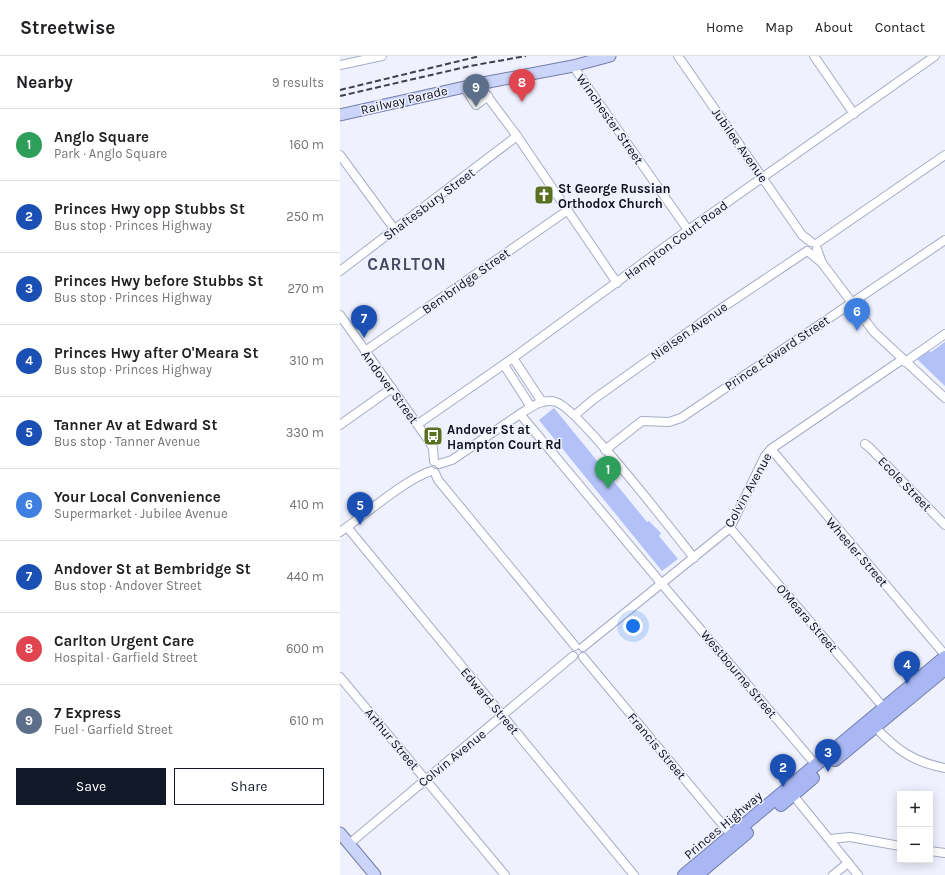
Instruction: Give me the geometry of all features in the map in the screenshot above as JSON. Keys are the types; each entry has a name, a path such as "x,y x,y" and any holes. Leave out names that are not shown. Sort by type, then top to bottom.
{"highway":[{"name":"Princes Highway","path":"684,875 945,656"},
{"name":"Princes Highway","path":"697,875 945,669"}],"main road":[{"name":"Railway Parade","path":"340,115 478,84 573,66 610,56"},
{"path":"340,833 375,875"}],"street":[{"path":"344,56 350,63"},
{"path":"340,65 382,56"},
{"name":"Jubilee Avenue","path":"678,56 811,248"},
{"path":"814,56 854,114"},
{"name":"Hampton Court Road","path":"418,424 504,365 688,230 934,56"},
{"name":"Winchester Street","path":"573,66 688,230"},
{"path":"478,84 517,136 617,283"},
{"path":"464,87 476,105 488,96"},
{"name":"Shaftesbury Street","path":"340,271 517,136"},
{"path":"340,155 395,230"},
{"name":"Nielsen Avenue","path":"575,415 594,399 704,321 945,155"},
{"name":"Bembridge Street","path":"365,351 568,210"},
{"name":"Prince Edward Street","path":"605,450 642,421 669,422 681,418 945,240"},
{"path":"811,248 874,332 945,398"},
{"name":"Andover Street","path":"340,315 418,424 433,448 437,462"},
{"name":"Colvin Avenue","path":"584,647 730,528 765,456 771,449 945,334"},
{"path":"513,358 542,402"},
{"path":"504,365 531,407"},
{"path":"340,425 392,388"},
{"path":"575,646 572,652 574,656 579,658 583,656 585,653 584,647 575,646 438,480 433,472 431,464 452,460 531,407 542,402 557,402 568,408 575,415 694,558"},
{"name":"Westbourne Street","path":"520,414 661,584 816,765"},
{"name":"Ecole Street","path":"865,444 869,446 945,525"},
{"name":"Wheeler Street","path":"771,449 945,656"},
{"path":"343,530 423,474 433,472"},
{"name":"O'Meara Street","path":"730,528 884,708"},
{"name":"Edward Street","path":"343,530 503,716 634,875"},
{"name":"Colvin Avenue","path":"349,844 574,656"},
{"name":"Francis Street","path":"583,656 732,836"},
{"name":"Arthur Street","path":"340,677 505,875"},
{"path":"875,727 892,744 912,759 945,768"},
{"path":"793,795 858,875"},
{"path":"830,839 850,837 897,845"},
{"path":"933,852 945,854"},
{"path":"833,875 848,863"}],"shaded area":[{"path":"945,342 945,386 917,359 926,350 931,352"},
{"path":"554,408 647,522 649,521 661,533 659,536 678,559 662,571 539,420"}],"railway":[{"path":"340,90 480,56"},
{"path":"340,96 470,66 526,56"}],"place":[{"name":"Carlton Urgent Care","path":"522,102"},
{"name":"7 Express","path":"476,107"},
{"name":"St George Russian Orthodox Church","path":"544,195"},
{"name":"Your Local Convenience","path":"857,331"},
{"name":"Andover St at Bembridge St","path":"364,338"},
{"name":"Andover St at Hampton Court Rd","path":"433,436"},
{"name":"Anglo Square","path":"608,489"},
{"name":"Tanner Av at Edward St","path":"360,525"},
{"name":"Princes Hwy after O'Meara St","path":"907,684"},
{"name":"Princes Hwy before Stubbs St","path":"828,772"},
{"name":"Princes Hwy opp Stubbs St","path":"783,787"}],"district":[{"name":"CARLTON","path":"407,264"}]}
